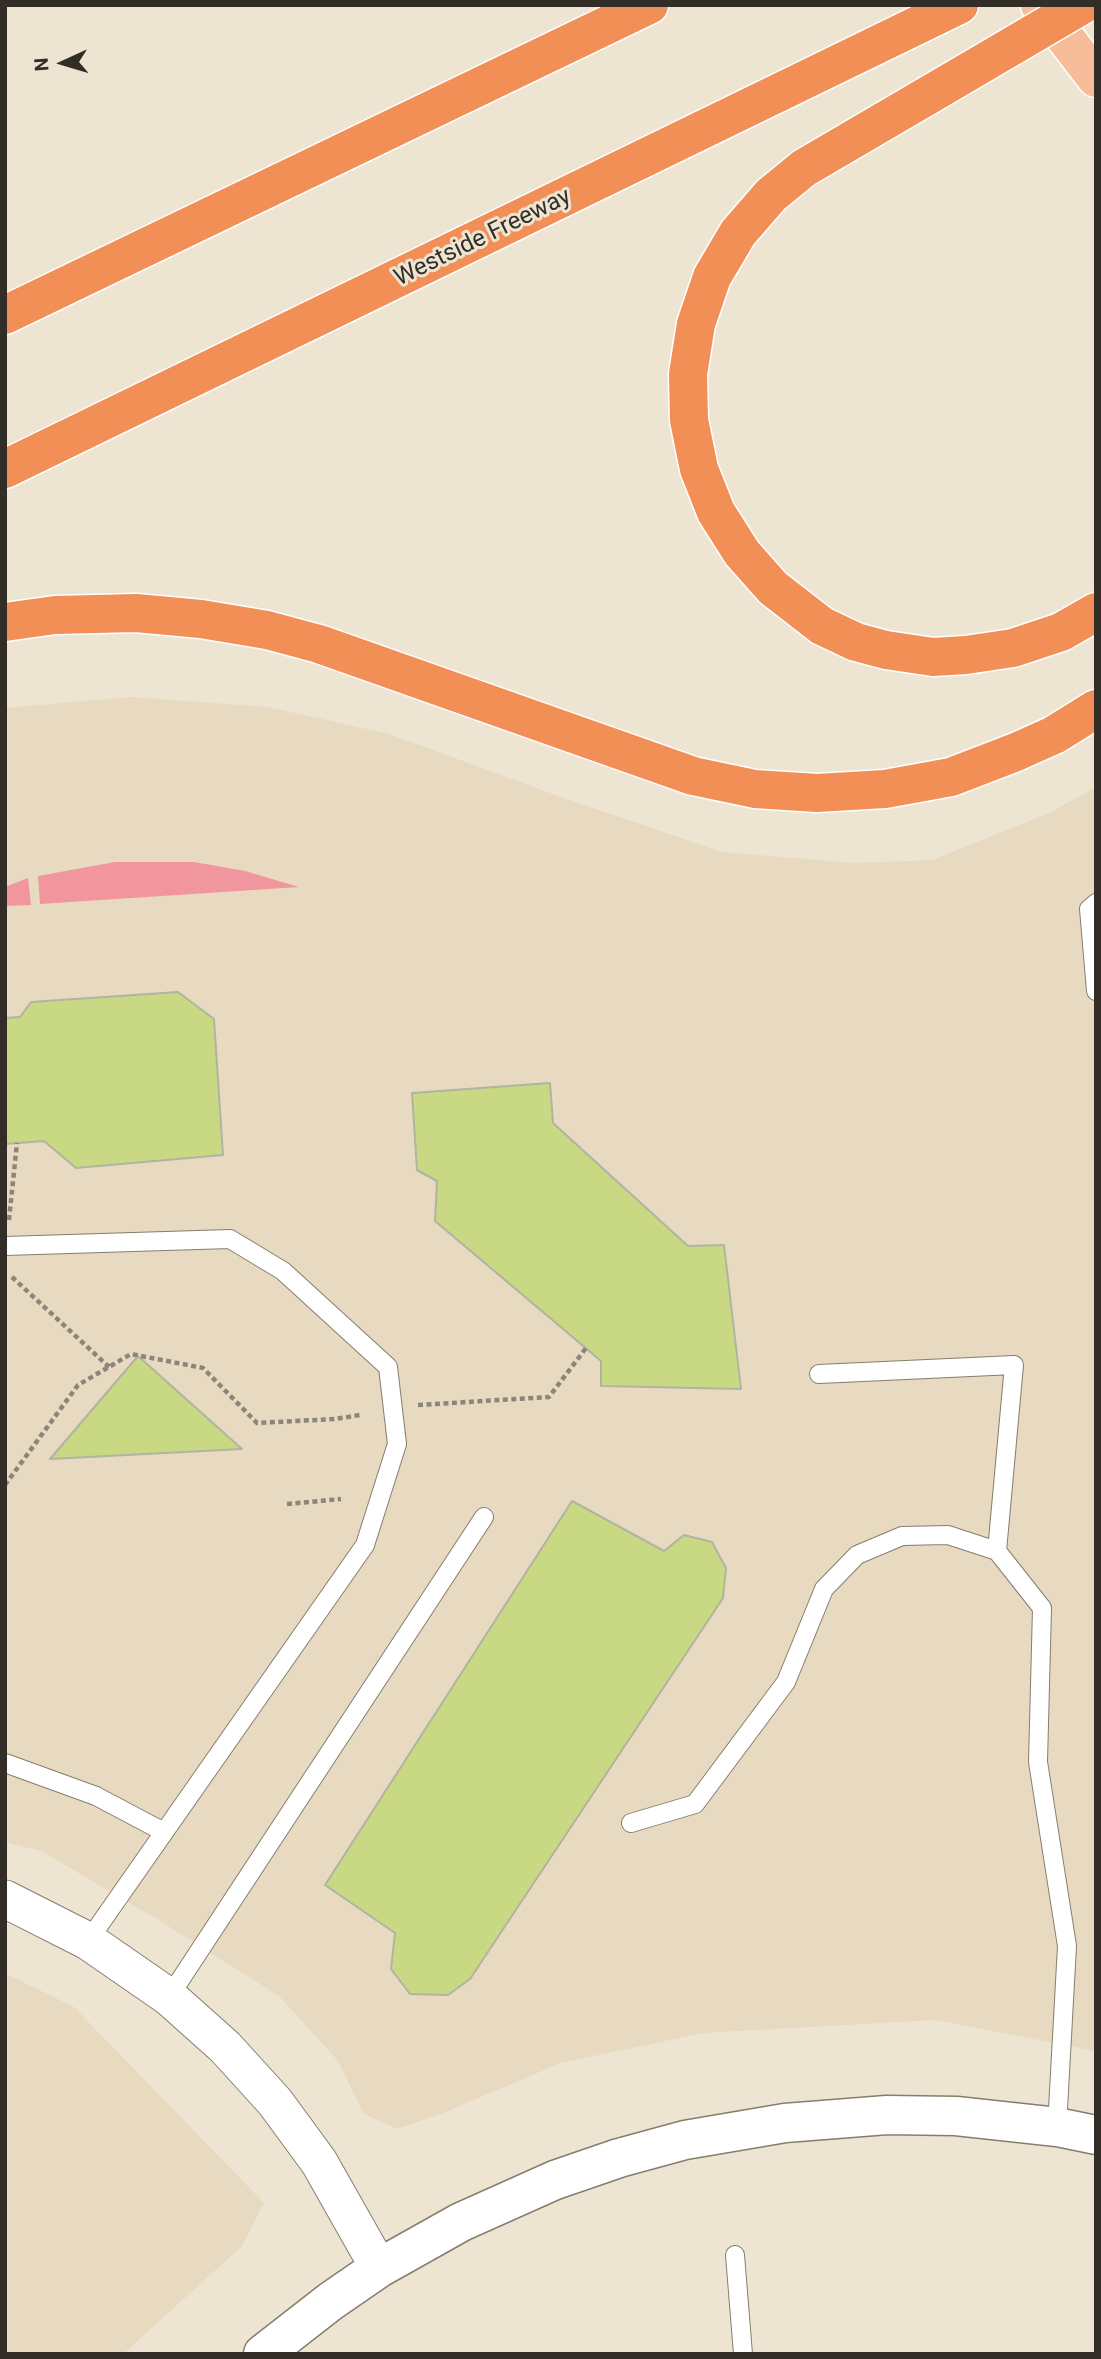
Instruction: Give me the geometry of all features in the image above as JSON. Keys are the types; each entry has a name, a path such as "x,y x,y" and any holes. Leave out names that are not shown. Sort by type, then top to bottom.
{"highway":[{"path":"5,315 649,5"},
{"name":"Westside Freeway","path":"5,469 959,5"},
{"path":"1083,5 804,167 771,195 738,233 712,277 696,324 688,374 689,408 699,469 716,512 742,553 773,588 822,625 856,642 886,650 933,657 1013,648 1060,632 1096,612"},
{"path":"5,622 55,615 136,613 201,619 267,630 319,643 694,776 755,789 817,793 872,790 951,776 1029,747 1096,709"}],"main road":[{"path":"1040,5 1096,78"}],"street":[{"path":"5,1899 88,1941 169,1997 225,2047 275,2102 318,2162 379,2268"},
{"path":"263,2354 379,2268 461,2221 555,2180 619,2158 685,2140 785,2123 887,2115 956,2116 1057,2127 1096,2135"}],"lane":[{"path":"1096,903 1089,909 1096,991"},
{"path":"5,1246 230,1239 283,1271 388,1367 397,1444 365,1545 88,1941"},
{"path":"819,1374 1014,1364 996,1551"},
{"path":"169,1997 484,1517"},
{"path":"631,1823 695,1804 786,1682 824,1589 857,1555 901,1536 948,1535 996,1551 1042,1608 1038,1762 1067,1946 1057,2127"},
{"path":"5,1763 96,1796 164,1832"},
{"path":"735,2255 743,2354"}],"path":[{"path":"9,1220 17,1143"},
{"path":"12,1277 109,1367"},
{"path":"414,1406 550,1397 586,1348"},
{"path":"5,1485 78,1385 131,1354 203,1368 257,1423 360,1415"},
{"path":"287,1504 341,1499"}],"shaded area":[{"path":"131,697 268,707 389,734 722,852 854,863 933,860 1051,812 1096,787 1096,2051 935,2020 703,2033 561,2063 443,2113 397,2129 364,2114 338,2061 279,1996 157,1919 41,1851 5,1842 5,708"},
{"path":"115,862 194,862 245,871 299,887 40,904 38,876"},
{"path":"28,878 31,905 5,906 5,887"},
{"path":"5,1973 74,2007 264,2203 242,2246 123,2354 5,2354"}],"building":[{"path":"178,992 214,1019 223,1155 76,1168 44,1141 5,1144 5,1018 20,1017 31,1002"},
{"path":"550,1083 553,1123 688,1246 724,1245 741,1389 601,1386 601,1361 435,1221 437,1181 417,1170 412,1093"},
{"path":"138,1356 242,1449 50,1459"},
{"path":"572,1501 664,1551 684,1535 712,1542 726,1568 723,1598 470,1979 448,1995 410,1994 391,1969 395,1933 325,1885"}]}
